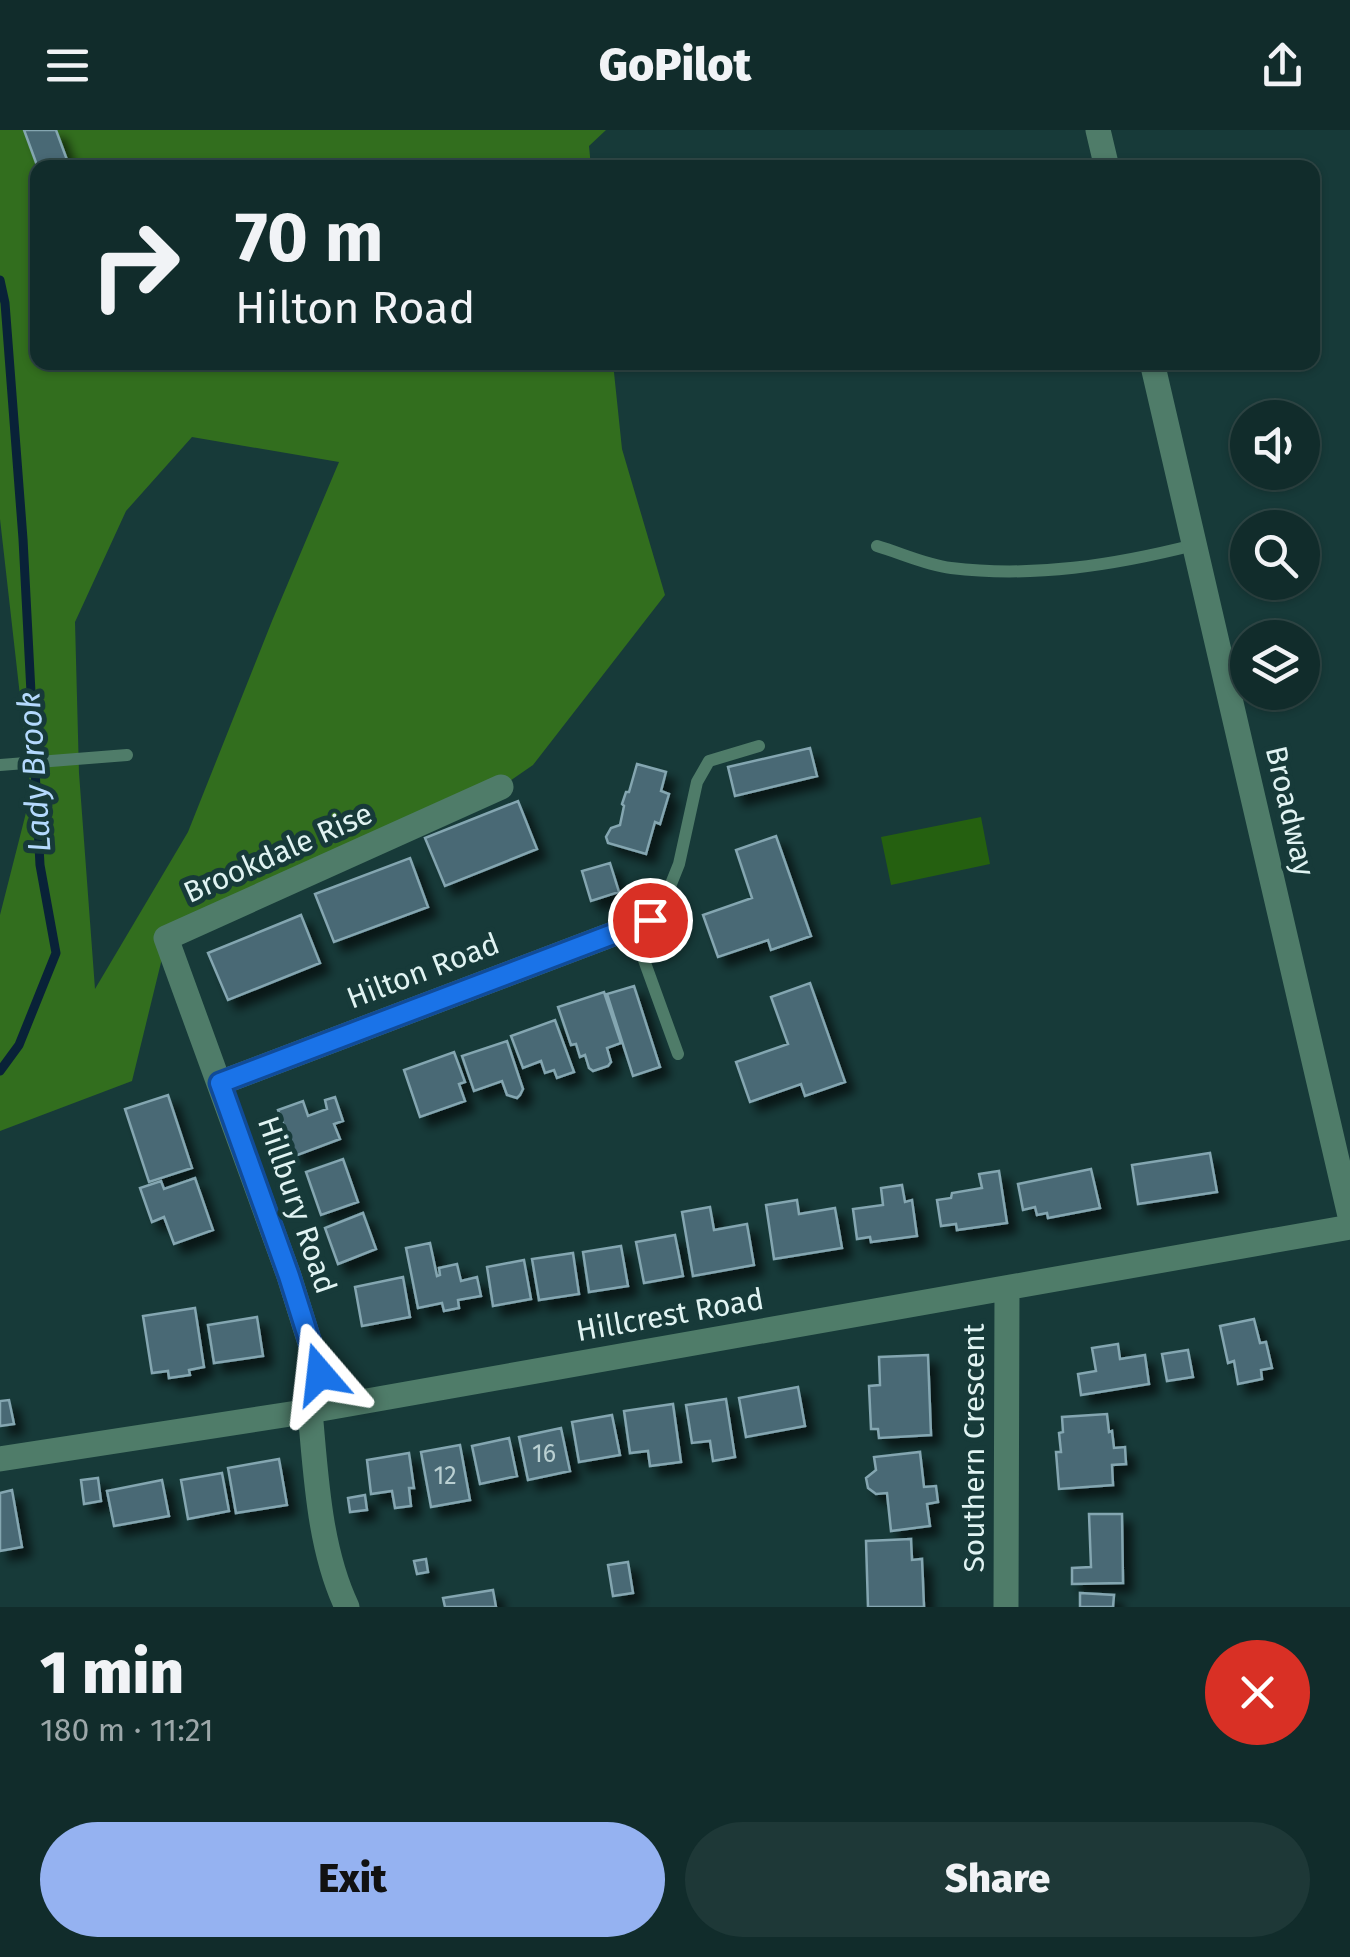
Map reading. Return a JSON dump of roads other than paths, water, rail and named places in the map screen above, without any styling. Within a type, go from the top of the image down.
[{"type":"street","points":[[1098,130],[1105,160]]},
{"type":"street","name":"Broadway","points":[[1154,370],[1350,1216]]},
{"type":"street","name":"Brookdale Rise","points":[[220,1083],[166,938],[501,788]]},
{"type":"street","name":"Hilton Road","points":[[220,1083],[641,923]]},
{"type":"street","name":"Hillbury Road","points":[[220,1083],[289,1276],[320,1409]]},
{"type":"street","name":"Hillcrest Road","points":[[0,1459],[320,1409],[1350,1227]]},
{"type":"street","name":"Southern Crescent","points":[[1006,1290],[1006,1607]]},
{"type":"street","points":[[320,1409],[320,1514],[347,1607]]},
{"type":"lane","points":[[877,546],[948,568],[1013,571],[1060,570],[1194,545]]},
{"type":"lane","points":[[678,1054],[641,923],[665,899],[679,864],[697,782],[709,761],[759,746]]},
{"type":"lane","points":[[0,765],[127,754]]},
{"type":"waterway","name":"Lady Brook","points":[[0,280],[23,539],[40,865],[56,953],[19,1045],[0,1071]]}]
